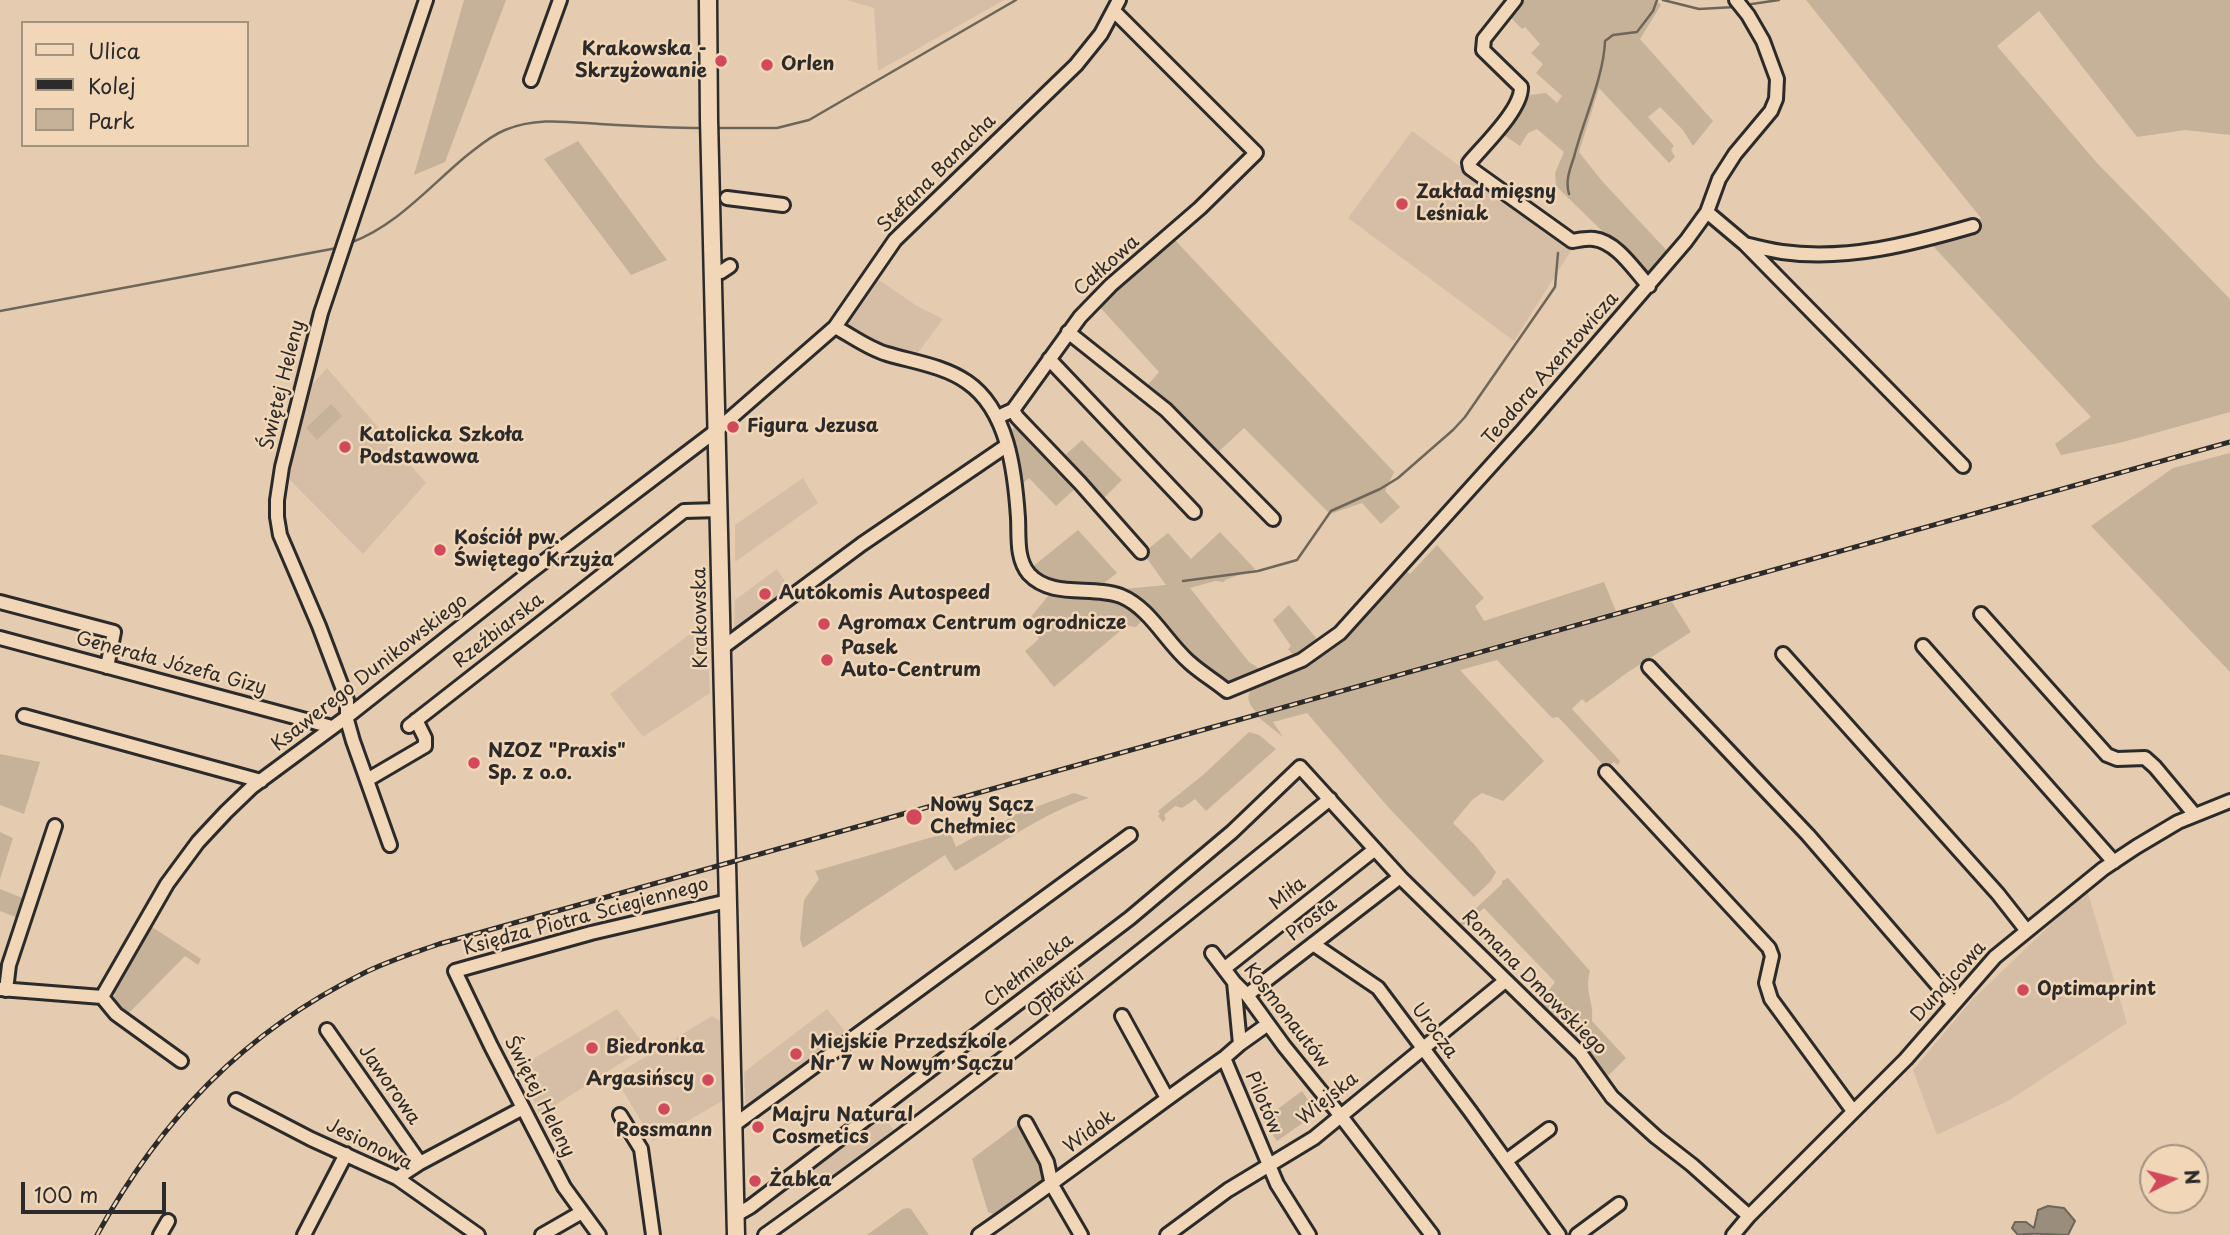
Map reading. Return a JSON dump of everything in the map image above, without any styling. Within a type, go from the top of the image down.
[{"type":"main road","name":"Krakowska","points":[[708,0],[736,1235]]},
{"type":"street","name":"Świętej Heleny","points":[[390,845],[353,741],[347,720],[347,700],[319,626],[287,555],[279,533],[277,517],[282,467],[321,313],[426,0]]},
{"type":"street","points":[[531,80],[560,0]]},
{"type":"street","points":[[1515,0],[1484,39],[1483,50],[1521,88],[1521,97],[1514,110],[1469,163],[1470,168],[1572,241],[1593,239],[1604,242],[1617,251],[1648,286]]},
{"type":"street","name":"Teodora Axentowicza","points":[[1006,446],[1013,479],[1020,556],[1031,576],[1039,582],[1057,588],[1109,593],[1129,601],[1140,609],[1188,662],[1227,691],[1302,660],[1340,633],[1481,478],[1648,286],[1707,212],[1719,179],[1735,154],[1771,111],[1776,99],[1777,79],[1763,41],[1736,1]]},
{"type":"street","name":"Całkowa","points":[[998,417],[1013,410],[1069,332],[1111,285],[1200,208],[1256,153],[1116,5]]},
{"type":"street","name":"Stefana Banacha","points":[[717,430],[835,327],[895,240],[1076,65],[1101,34],[1116,5]]},
{"type":"street","points":[[727,198],[783,205]]},
{"type":"street","points":[[1707,212],[1745,244],[1963,466]]},
{"type":"street","points":[[1745,244],[1782,252],[1825,254],[1871,251],[1973,226]]},
{"type":"street","points":[[722,648],[862,544],[1006,446],[998,417],[968,383],[945,371],[884,353],[835,327]]},
{"type":"street","points":[[1069,332],[1166,410],[1273,519]]},
{"type":"street","points":[[1049,359],[1194,512]]},
{"type":"street","points":[[1013,410],[1141,552]]},
{"type":"street","name":"Ksawerego Dunikowskiego","points":[[102,997],[167,884],[226,812],[261,781],[717,430]]},
{"type":"street","name":"Rzeźbiarska","points":[[367,780],[425,746],[425,738],[412,723],[684,511],[719,510]]},
{"type":"street","points":[[0,602],[114,632],[107,667]]},
{"type":"street","points":[[1981,614],[2107,755],[2117,759],[2145,758],[2195,815]]},
{"type":"street","name":"Generała Józefa Gizy","points":[[0,638],[332,727]]},
{"type":"street","points":[[1923,646],[2114,862]]},
{"type":"street","points":[[1783,654],[1989,884],[2027,931]]},
{"type":"street","points":[[1649,667],[1808,835],[1954,1004]]},
{"type":"street","points":[[24,716],[261,781]]},
{"type":"street","name":"Romana Dmowskiego","points":[[1300,767],[1400,877],[1581,1054],[1612,1097],[1749,1216]]},
{"type":"street","name":"Chełmiecka","points":[[736,1215],[1130,918],[1232,832],[1300,767]]},
{"type":"street","points":[[1606,772],[1769,948],[1772,956],[1766,983],[1771,999],[1853,1111]]},
{"type":"street","name":"Opłotki","points":[[765,1235],[1013,1051],[1330,799]]},
{"type":"street","name":"Dunajcowa","points":[[1733,1235],[1906,1059],[1995,957],[2136,846],[2230,800]]},
{"type":"street","points":[[55,826],[3,990],[102,997],[116,1014],[181,1061]]},
{"type":"street","points":[[734,1125],[1130,835]]},
{"type":"street","name":"Miła","points":[[1225,968],[1374,850]]},
{"type":"street","name":"Prosta","points":[[1247,995],[1400,877]]},
{"type":"street","name":"Księdza Piotra Ściegiennego","points":[[454,971],[590,933],[728,901]]},
{"type":"street","name":"Urocza","points":[[1313,944],[1378,988],[1559,1235]]},
{"type":"street","name":"Kosmonautów","points":[[1212,953],[1432,1235]]},
{"type":"street","name":"Świętej Heleny","points":[[454,971],[564,1187],[599,1235]]},
{"type":"street","name":"Wiejska","points":[[1167,1235],[1228,1189],[1314,1138],[1505,981]]},
{"type":"street","points":[[1234,982],[1240,1044]]},
{"type":"street","points":[[1122,1016],[1167,1098]]},
{"type":"street","points":[[1240,1044],[1268,1024]]},
{"type":"street","name":"Jaworowa","points":[[327,1030],[420,1163]]},
{"type":"street","name":"Pilotów","points":[[1240,1044],[1224,1058],[1277,1184],[1310,1235]]},
{"type":"street","name":"Widok","points":[[979,1235],[1052,1185],[1224,1058]]},
{"type":"street","name":"Jesionowa","points":[[236,1100],[397,1178],[478,1235]]},
{"type":"street","points":[[397,1178],[523,1108]]},
{"type":"street","points":[[620,1115],[641,1149],[653,1235]]},
{"type":"street","points":[[1026,1123],[1047,1162],[1052,1185],[1081,1235]]},
{"type":"street","points":[[1506,1161],[1549,1129]]},
{"type":"street","points":[[304,1235],[346,1154]]},
{"type":"street","points":[[1577,1235],[1619,1204]]},
{"type":"street","points":[[542,1235],[582,1212]]},
{"type":"street","points":[[160,1235],[168,1221]]},
{"type":"shaded area","points":[[847,0],[1004,0],[878,71],[874,8]]},
{"type":"shaded area","points":[[1412,131],[1572,249],[1514,341],[1348,218]]},
{"type":"shaded area","points":[[876,278],[917,306],[943,319],[917,354],[890,349],[859,336],[847,323]]},
{"type":"shaded area","name":"Katolicka Szkoła Podstawowa","points":[[327,368],[426,483],[363,554],[287,477],[311,386]]},
{"type":"shaded area","points":[[803,478],[818,503],[735,562],[735,525]]},
{"type":"shaded area","points":[[777,569],[792,592],[734,635],[735,600]]},
{"type":"shaded area","points":[[706,622],[710,693],[643,737],[610,694]]},
{"type":"shaded area","points":[[2087,890],[2127,1023],[2008,1101],[1937,1135],[1913,1070],[1971,1001]]},
{"type":"shaded area","points":[[617,1009],[646,1047],[540,1115],[518,1068]]},
{"type":"shaded area","name":"Miejskie Przedszkole Nr 7 w Nowym Sączu","points":[[827,1009],[848,1035],[746,1111],[744,1072]]},
{"type":"shaded area","points":[[712,1016],[722,1022],[722,1101],[653,1141],[614,1076]]},
{"type":"shaded area","points":[[881,1113],[898,1136],[816,1194],[802,1174]]},
{"type":"shaded area","points":[[2048,1206],[2064,1208],[2075,1221],[2068,1235],[2018,1235],[2012,1228],[2015,1222],[2026,1222],[2034,1228],[2038,1210]]},
{"type":"green space","points":[[464,0],[506,0],[445,162],[414,175]]},
{"type":"green space","points":[[1519,0],[1655,0],[1661,5],[1640,39],[1713,121],[1693,146],[1683,130],[1660,107],[1648,117],[1674,146],[1671,150],[1675,157],[1669,163],[1599,88],[1579,152],[1602,181],[1669,253],[1653,274],[1646,274],[1556,186],[1555,173],[1564,152],[1537,129],[1528,133],[1520,146],[1498,131],[1530,95],[1546,93],[1557,103],[1562,96],[1536,73],[1543,64],[1531,53],[1540,44],[1525,27],[1522,29],[1508,15]]},
{"type":"green space","points":[[1806,0],[2230,0],[2230,135],[2185,130],[2137,137],[2039,11],[1997,46],[2097,163],[2230,299],[2230,412],[2123,442],[2061,455],[2055,444],[2091,417],[1933,246],[1981,218]]},
{"type":"green space","points":[[578,141],[667,260],[631,275],[544,159]]},
{"type":"green space","points":[[1173,238],[1394,472],[1385,491],[1400,507],[1381,524],[1362,503],[1330,514],[1244,428],[1214,456],[1146,387],[1159,372],[1098,305]]},
{"type":"green space","points":[[331,404],[342,416],[317,440],[306,428]]},
{"type":"green space","points":[[1018,421],[1078,486],[1056,506],[1029,478],[1022,484],[1012,430]]},
{"type":"green space","points":[[1082,440],[1122,480],[1101,501],[1062,458]]},
{"type":"green space","points":[[2230,453],[2230,672],[2091,526],[2173,468]]},
{"type":"green space","points":[[1078,530],[1117,573],[1099,587],[1061,585],[1044,580],[1031,568]]},
{"type":"green space","points":[[1220,532],[1255,569],[1224,582],[1215,581],[1190,588],[1249,662],[1260,669],[1291,658],[1252,677],[1230,682],[1211,673],[1199,663],[1124,589],[1166,585],[1143,553],[1168,533],[1191,559]]},
{"type":"green space","points":[[1437,545],[1484,598],[1475,606],[1484,621],[1604,582],[1616,611],[1256,712],[1249,700],[1254,687],[1388,590],[1406,571],[1410,574]]},
{"type":"green space","points":[[1052,591],[1118,599],[1145,617],[1136,627],[1129,626],[1120,631],[1054,687],[1025,651],[1039,639],[1026,623]]},
{"type":"green space","points":[[1672,602],[1691,632],[1628,672],[1586,703],[1582,699],[1572,709],[1620,761],[1618,765],[1614,762],[1611,764],[1611,773],[1558,717],[1552,718],[1497,660],[1460,670],[1544,761],[1503,801],[1482,793],[1472,800],[1453,823],[1496,872],[1490,882],[1474,897],[1389,808],[1307,713],[1273,722],[1283,737],[1258,717],[1625,613]]},
{"type":"green space","points":[[1289,605],[1320,643],[1296,658],[1288,649],[1291,646],[1273,620]]},
{"type":"green space","points":[[1249,732],[1259,735],[1276,749],[1206,811],[1195,799],[1182,808],[1175,806],[1164,815],[1166,819],[1163,822],[1158,811],[1203,775]]},
{"type":"green space","points":[[0,754],[40,762],[24,814],[0,805]]},
{"type":"green space","points":[[1074,793],[1089,798],[1038,821],[955,871],[945,855],[803,948],[800,939],[804,900],[819,879],[815,871],[950,832],[956,847],[1019,813]]},
{"type":"green space","points":[[0,832],[13,838],[0,879]]},
{"type":"green space","points":[[1508,878],[1590,971],[1588,985],[1592,1021],[1626,1058],[1605,1079],[1583,1048],[1540,1003],[1555,982],[1484,908],[1461,927],[1459,924]]},
{"type":"green space","points":[[0,889],[25,899],[18,918],[0,911]]},
{"type":"green space","points":[[149,925],[201,959],[198,965],[185,956],[126,1016],[114,1005],[117,984]]},
{"type":"green space","points":[[1302,1091],[1317,1113],[1277,1141],[1263,1120]]},
{"type":"green space","points":[[1020,1123],[1048,1176],[1045,1184],[999,1217],[988,1212],[972,1159]]},
{"type":"green space","points":[[908,1208],[929,1235],[867,1235],[903,1209]]},
{"type":"waterway","points":[[716,128],[777,128],[809,120],[1016,0]]},
{"type":"waterway","points":[[1569,194],[1568,175],[1597,84],[1605,41],[1613,35],[1637,32],[1653,11],[1657,0]]},
{"type":"waterway","points":[[1663,0],[1699,9],[1735,7]]},
{"type":"waterway","points":[[1745,5],[1779,0]]},
{"type":"waterway","points":[[350,243],[367,236],[397,216],[484,142],[517,126],[552,121],[702,128]]},
{"type":"waterway","points":[[0,311],[337,248]]},
{"type":"waterway","points":[[1183,581],[1258,571],[1297,560],[1331,511],[1398,478],[1453,430],[1465,417],[1555,287],[1558,253]]},
{"type":"railway","points":[[97,1235],[149,1153],[178,1117],[244,1051],[321,996],[401,957],[439,944],[2230,442]]},
{"type":"place","name":"Krakowska - Skrzyżowanie","points":[[721,61]]},
{"type":"place","name":"Orlen","points":[[767,65]]},
{"type":"place","name":"Zakład mięsny Leśniak","points":[[1402,204]]},
{"type":"place","name":"Figura Jezusa","points":[[733,427]]},
{"type":"place","name":"Katolicka Szkoła Podstawowa","points":[[345,447]]},
{"type":"place","name":"Kościół pw. Świętego Krzyża","points":[[440,550]]},
{"type":"place","name":"Autokomis Autospeed","points":[[765,594]]},
{"type":"place","name":"Agromax Centrum ogrodnicze","points":[[824,624]]},
{"type":"place","name":"Pasek Auto-Centrum","points":[[827,660]]},
{"type":"place","name":"NZOZ \"Praxis\" Sp. z o.o.","points":[[474,763]]},
{"type":"place","name":"Nowy Sącz Chełmiec","points":[[914,817]]},
{"type":"place","name":"Optimaprint","points":[[2023,990]]},
{"type":"place","name":"Biedronka","points":[[592,1048]]},
{"type":"place","name":"Miejskie Przedszkole Nr 7 w Nowym Sączu","points":[[796,1054]]},
{"type":"place","name":"Argasińscy","points":[[708,1080]]},
{"type":"place","name":"Rossmann","points":[[664,1109]]},
{"type":"place","name":"Majru Natural Cosmetics","points":[[758,1127]]},
{"type":"place","name":"Żabka","points":[[755,1181]]}]
